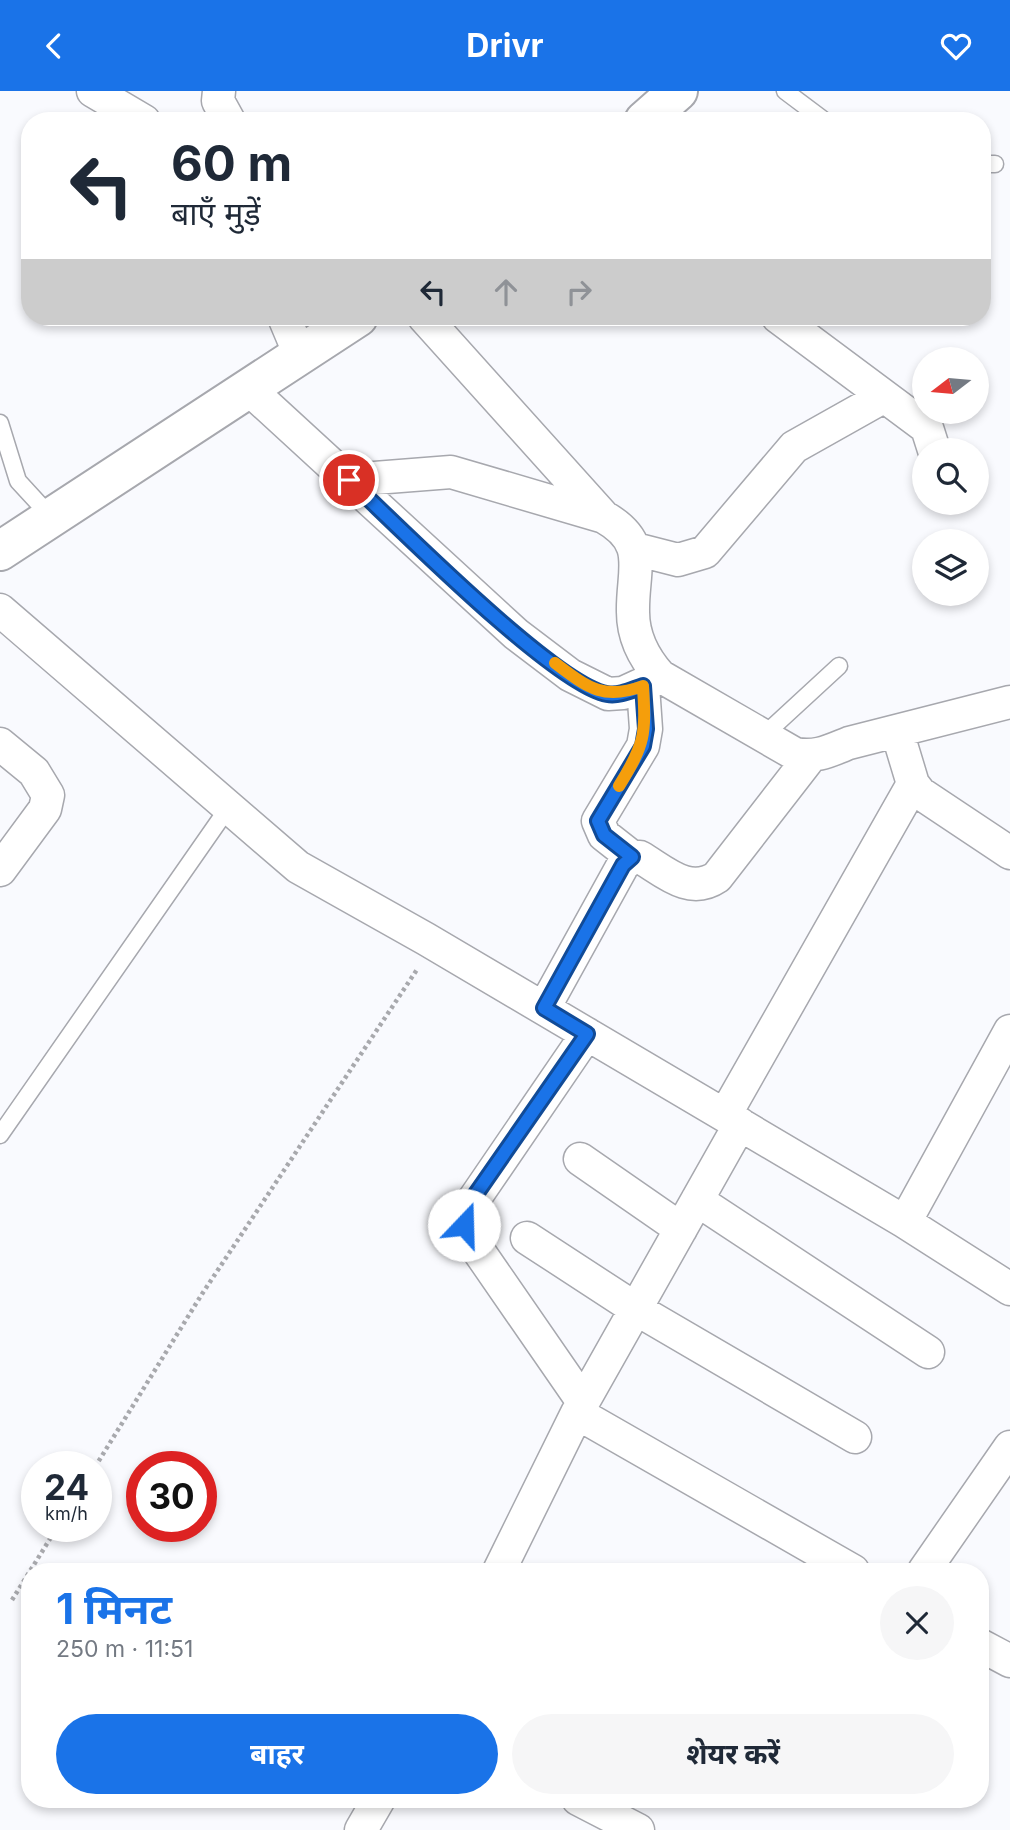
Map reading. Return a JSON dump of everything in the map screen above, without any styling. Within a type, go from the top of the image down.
[{"type":"street","points":[[93,91],[129,112]]},
{"type":"street","points":[[219,91],[218,101],[224,112]]},
{"type":"street","points":[[654,112],[678,91]]},
{"type":"street","points":[[288,326],[300,355]]},
{"type":"street","points":[[0,551],[344,326]]},
{"type":"street","points":[[432,326],[604,517]]},
{"type":"street","points":[[790,326],[927,428],[930,438]]},
{"type":"street","points":[[249,389],[516,634],[570,675],[608,694],[623,693],[651,681],[795,754],[810,757],[1010,702]]},
{"type":"street","points":[[635,549],[678,560],[705,552],[794,447],[883,397]]},
{"type":"street","points":[[349,480],[451,472],[604,517],[619,526],[635,549],[635,633],[651,681],[643,746],[598,821],[604,835],[632,857],[640,857],[683,883],[708,884],[717,877],[810,757]]},
{"type":"street","points":[[0,610],[298,867],[434,943],[733,1120],[905,1222],[1010,1289]]},
{"type":"street","points":[[897,731],[913,784],[932,804],[1010,853]]},
{"type":"street","points":[[0,744],[34,772],[48,796],[44,809],[0,870]]},
{"type":"street","points":[[503,1563],[580,1408],[697,1201],[733,1120],[913,784]]},
{"type":"street","points":[[544,1008],[623,865],[632,857]]},
{"type":"street","points":[[905,1222],[1002,1066],[1010,1031]]},
{"type":"street","points":[[587,1034],[464,1214],[469,1237],[580,1408],[840,1563]]},
{"type":"street","points":[[579,1159],[681,1229]]},
{"type":"street","points":[[697,1201],[928,1352]]},
{"type":"street","points":[[527,1238],[636,1309],[855,1437]]},
{"type":"street","points":[[930,1563],[1010,1447]]},
{"type":"street","points":[[989,1649],[1010,1661]]},
{"type":"street","points":[[361,1830],[374,1808]]},
{"type":"street","points":[[596,1808],[638,1830]]},
{"type":"lane","points":[[785,91],[813,112]]},
{"type":"lane","points":[[0,423],[18,481],[52,517]]},
{"type":"lane","points":[[763,736],[839,666]]},
{"type":"lane","points":[[0,1135],[228,808]]},
{"type":"path","points":[[105,1451],[202,1294],[434,943]]},
{"type":"path","points":[[35,1563],[48,1542]]},
{"type":"path","points":[[12,1600],[21,1586]]},
{"type":"slow traffic","points":[[555,663],[595,690],[608,694],[623,693],[643,686],[646,729],[643,746],[619,786]]},
{"type":"route","points":[[349,480],[516,634],[570,675],[595,690],[608,694],[623,693],[643,686],[646,729],[643,746],[598,821],[598,827],[604,835],[632,857],[623,865],[544,1008],[587,1034],[469,1204],[464,1214],[464,1225]]}]
